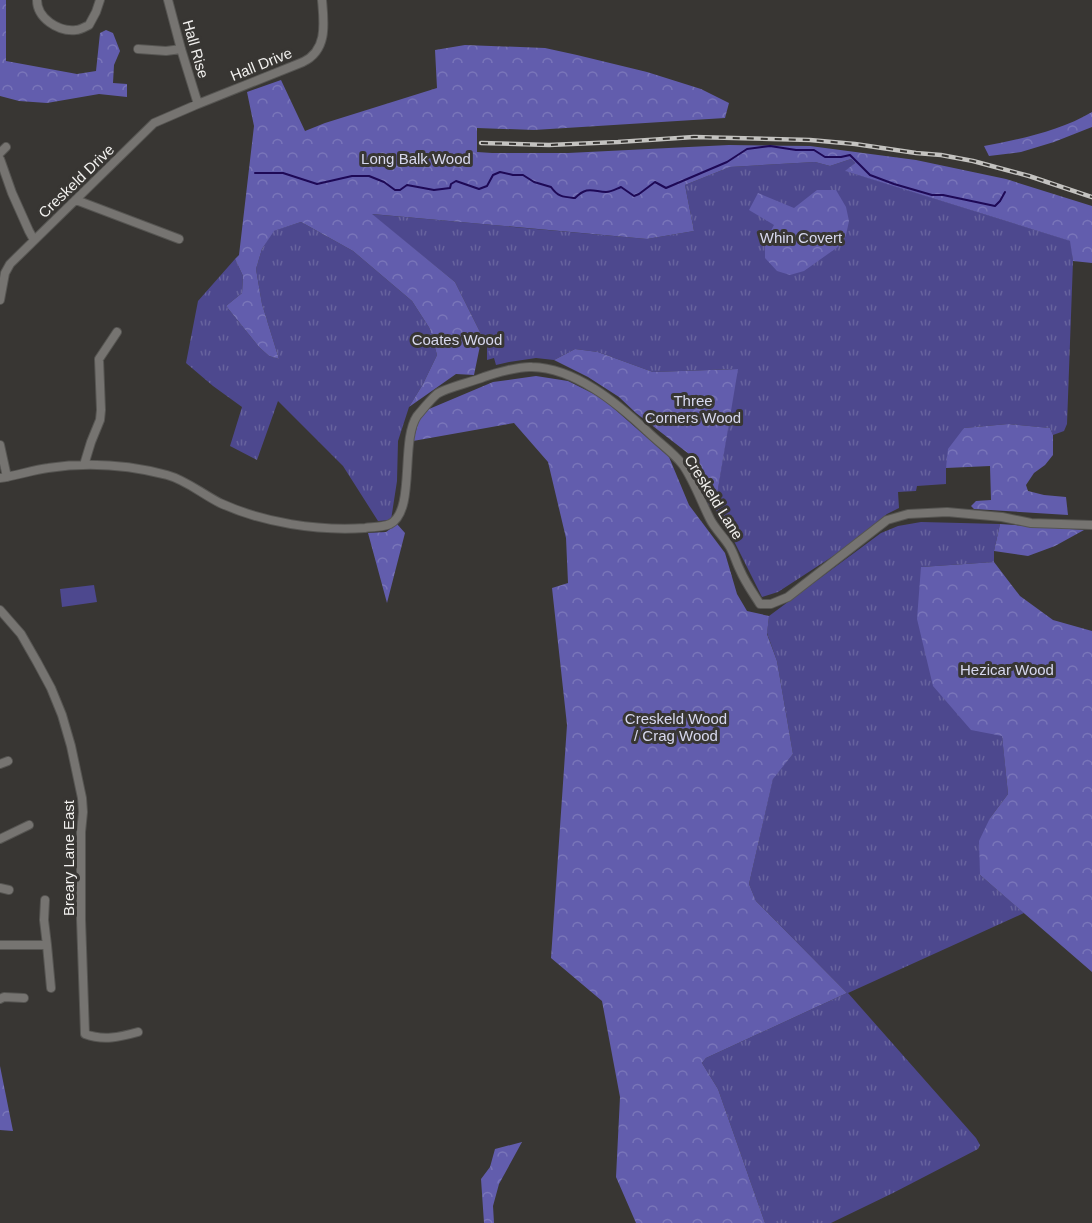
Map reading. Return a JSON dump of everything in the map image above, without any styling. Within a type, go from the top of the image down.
[{"type":"street","points":[[37,0],[37,5],[46,19],[67,30],[76,30],[89,25],[100,0]]},
{"type":"street","name":"Hall Rise","points":[[168,0],[198,104]]},
{"type":"street","name":"Hall Drive","points":[[198,104],[309,59],[320,47],[323,38],[322,0]]},
{"type":"street","points":[[138,49],[166,51],[181,49]]},
{"type":"street","name":"Creskeld Drive","points":[[0,300],[5,273],[10,264],[34,240],[154,123],[198,104]]},
{"type":"street","points":[[0,159],[12,193],[34,240]]},
{"type":"street","points":[[76,200],[179,239]]},
{"type":"street","points":[[84,465],[100,420],[99,359],[117,333]]},
{"type":"street","name":"Creskeld Lane","points":[[3,478],[46,468],[84,465],[128,468],[171,476],[218,502],[271,519],[303,526],[363,528],[389,525],[395,520],[404,503],[407,489],[408,444],[415,419],[427,405],[439,393],[492,374],[531,366],[558,372],[598,390],[682,465],[712,522],[732,549],[740,571],[760,604],[771,604],[788,597],[887,520],[908,514],[947,512],[1031,523],[1092,525]]},
{"type":"street","points":[[0,445],[3,478]]},
{"type":"street","name":"Breary Lane East","points":[[0,610],[21,634],[51,688],[71,746],[82,798],[81,919],[85,1034],[109,1038],[138,1032]]},
{"type":"street","points":[[0,839],[29,825]]},
{"type":"street","points":[[0,888],[9,890]]},
{"type":"street","points":[[45,900],[44,920],[51,988]]},
{"type":"street","points":[[0,945],[47,945]]},
{"type":"street","points":[[0,999],[4,997],[24,998]]},
{"type":"green space","points":[[0,0],[6,0],[6,61],[77,74],[96,71],[100,33],[106,30],[113,33],[120,51],[114,65],[113,83],[127,84],[127,97],[99,94],[47,103],[19,101],[0,96]]},
{"type":"green space","name":"Long Balk Wood","points":[[465,45],[545,48],[577,55],[647,72],[701,89],[729,103],[725,118],[534,130],[477,128],[477,152],[568,153],[729,145],[810,146],[916,160],[1006,179],[1092,206],[1092,263],[1073,261],[1070,241],[845,171],[855,163],[851,159],[830,166],[815,162],[730,167],[685,185],[694,231],[647,239],[372,214],[455,282],[482,336],[474,375],[456,374],[409,407],[437,355],[430,329],[412,301],[353,251],[301,222],[274,231],[262,249],[256,269],[262,304],[279,359],[269,356],[226,306],[242,293],[243,276],[235,259],[239,255],[254,126],[247,92],[281,80],[305,131],[437,88],[435,50]]},
{"type":"green space","points":[[1092,112],[1092,127],[1054,142],[1021,152],[989,156],[984,146],[1054,129]]},
{"type":"green space","points":[[851,159],[855,163],[846,171],[1071,241],[1073,261],[1067,424],[1064,431],[1053,435],[1050,428],[1008,424],[964,428],[946,468],[946,484],[917,486],[916,491],[898,492],[899,508],[887,514],[844,549],[778,592],[762,597],[716,501],[737,369],[653,372],[598,352],[575,349],[554,360],[536,358],[496,365],[494,358],[487,360],[487,346],[455,282],[371,214],[647,239],[694,231],[685,185],[730,167],[815,162],[830,166]]},
{"type":"green space","name":"Whin Covert","points":[[817,190],[836,190],[846,207],[849,221],[842,244],[804,271],[790,275],[777,271],[765,258],[765,242],[774,225],[749,210],[758,193],[794,208]]},
{"type":"green space","points":[[301,222],[353,251],[412,301],[430,329],[437,355],[409,407],[398,441],[397,481],[391,520],[378,521],[343,466],[278,401],[257,460],[230,446],[242,407],[186,363],[198,301],[235,259],[243,276],[242,293],[226,306],[259,347],[269,356],[279,359],[262,304],[256,269],[262,249],[273,231]]},
{"type":"green space","name":"Three Corners Wood","points":[[575,349],[598,352],[653,372],[738,369],[716,501],[722,517],[707,503],[697,465],[689,454],[619,397],[588,377],[554,360]]},
{"type":"green space","name":"Creskeld Wood / Crag Wood","points":[[536,376],[568,381],[602,398],[669,457],[689,505],[725,553],[737,594],[747,611],[769,616],[767,634],[777,661],[793,754],[773,779],[749,884],[756,901],[847,993],[706,1058],[702,1063],[718,1089],[765,1223],[636,1223],[616,1177],[620,1097],[602,1001],[551,958],[567,725],[552,588],[568,583],[566,538],[548,462],[514,423],[413,441],[419,420],[429,409],[493,382]]},
{"type":"green space","points":[[1008,424],[1050,428],[1053,435],[1053,455],[1034,473],[1026,485],[1028,491],[1066,497],[1068,515],[974,509],[971,506],[976,501],[991,500],[990,466],[946,468],[948,449],[964,428]]},
{"type":"green space","points":[[921,522],[1000,524],[994,562],[921,567],[1002,735],[1008,794],[990,818],[980,875],[1024,913],[848,993],[980,1145],[978,1149],[831,1223],[765,1223],[718,1089],[702,1063],[706,1058],[847,993],[756,901],[749,884],[773,778],[793,754],[777,661],[767,633],[769,616],[881,533],[898,526]]},
{"type":"green space","points":[[397,524],[405,533],[387,603],[368,533],[386,532]]},
{"type":"green space","points":[[1000,524],[1084,530],[1055,546],[1028,556],[994,551]]},
{"type":"green space","name":"Hezicar Wood","points":[[994,562],[1020,596],[1053,620],[1092,631],[1092,972],[980,875],[979,841],[990,818],[1008,794],[1002,736],[971,730],[933,686],[917,619],[921,567]]},
{"type":"green space","points":[[94,585],[97,602],[62,607],[60,589]]},
{"type":"green space","points":[[0,1066],[13,1131],[0,1130]]},
{"type":"green space","points":[[522,1142],[499,1184],[493,1206],[494,1223],[484,1223],[481,1179],[490,1167],[495,1149]]},
{"type":"waterway","points":[[255,173],[283,173],[317,184],[352,176],[369,176],[384,182],[395,190],[400,190],[407,185],[434,190],[450,188],[451,184],[456,181],[479,189],[487,186],[493,175],[500,172],[523,175],[534,182],[551,187],[564,197],[575,198],[586,191],[608,192],[621,187],[634,196],[655,182],[666,188],[727,162],[747,149],[770,146],[814,150],[825,157],[850,155],[870,175],[932,195],[943,195],[995,206],[1005,192]]},
{"type":"railway","points":[[481,143],[549,145],[694,137],[810,140],[941,155],[973,161],[1029,176],[1092,197]]},
{"type":"park label","name":"Coates Wood","points":[[457,339]]}]
